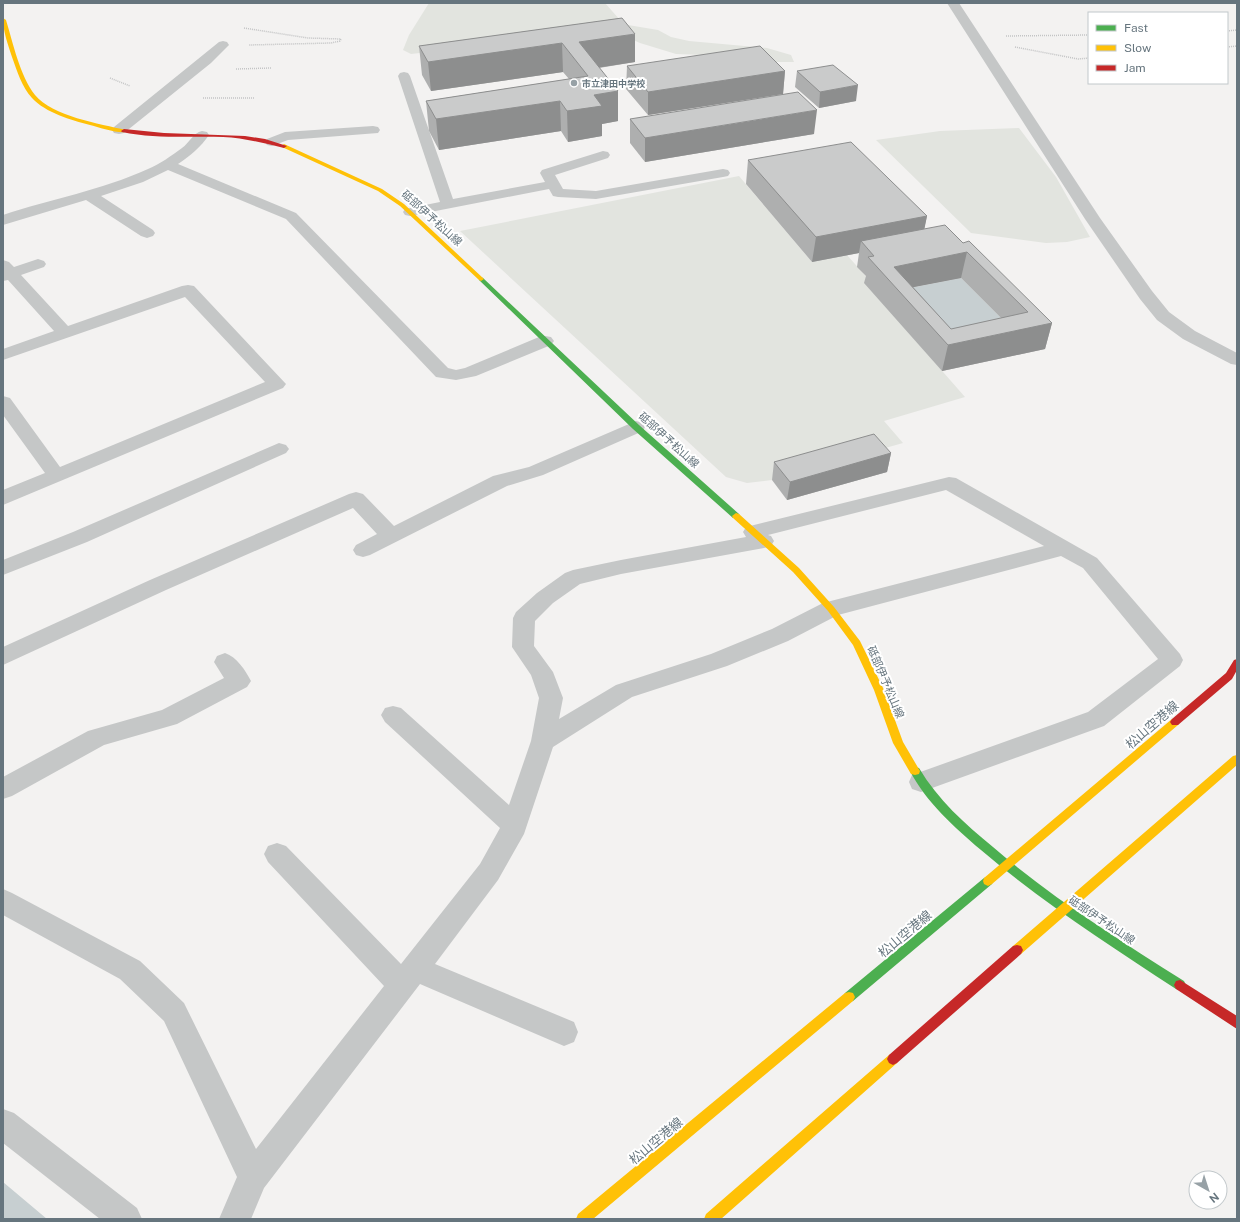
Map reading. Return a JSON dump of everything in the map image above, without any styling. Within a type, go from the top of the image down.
[{"type":"main road","name":"砥部伊予松山線","points":[[3,20],[27,87],[34,97],[45,106],[65,115],[119,130],[143,134],[245,137],[272,142],[289,148],[380,190],[410,212],[636,427],[796,570],[831,609],[857,642],[880,690],[898,744],[921,782],[948,813],[1006,866],[1063,909],[1237,1023]]},
{"type":"main road","name":"松山空港線","points":[[583,1219],[1006,866],[1229,676],[1237,662]]},
{"type":"main road","points":[[711,1219],[1063,909],[1237,759]]},
{"type":"street","points":[[953,3],[1093,219],[1146,295],[1163,316],[1189,335],[1237,360]]},
{"type":"street","points":[[119,130],[223,45]]},
{"type":"street","points":[[272,142],[285,136],[373,130]]},
{"type":"street","points":[[3,220],[43,207],[90,196],[133,180],[167,165],[187,151],[202,135]]},
{"type":"street","points":[[167,165],[291,216],[442,373],[456,375],[470,372],[545,341]]},
{"type":"street","points":[[90,196],[147,233]]},
{"type":"street","points":[[6,272],[38,264]]},
{"type":"street","points":[[6,272],[65,333]]},
{"type":"street","points":[[3,355],[188,290],[277,384],[3,498]]},
{"type":"street","points":[[3,402],[57,476]]},
{"type":"street","points":[[363,550],[500,481],[536,471],[636,427]]},
{"type":"street","points":[[3,568],[80,537],[279,449]]},
{"type":"street","points":[[235,1219],[253,1178],[489,872],[515,826],[543,742],[551,698],[541,672],[522,647],[524,618],[545,598],[573,578],[759,536],[949,483],[1090,563],[1172,660],[1096,719],[921,782]]},
{"type":"street","points":[[3,657],[158,585],[356,499],[391,536]]},
{"type":"street","points":[[543,742],[624,691],[719,660],[780,634],[831,609],[1063,548]]},
{"type":"street","points":[[3,789],[97,738],[169,717],[238,681],[225,662]]},
{"type":"street","points":[[393,715],[515,826]]},
{"type":"street","points":[[277,854],[408,976],[564,1032]]},
{"type":"street","points":[[3,901],[130,970],[174,1012],[253,1178]]},
{"type":"street","points":[[3,1124],[126,1219]]},
{"type":"lane","points":[[404,76],[448,205]]},
{"type":"lane","points":[[603,155],[547,173],[558,193],[596,195],[723,173]]},
{"type":"lane","points":[[410,212],[554,184]]},
{"type":"path","points":[[223,45],[331,43],[340,41],[341,39],[308,38],[240,27]]},
{"type":"path","points":[[975,38],[1088,35]]},
{"type":"path","points":[[975,38],[1078,59],[1088,58]]},
{"type":"shaded area","points":[[429,3],[605,3],[620,20],[628,25],[658,30],[671,37],[689,41],[767,48],[791,55],[794,62],[775,62],[704,55],[676,54],[640,43],[613,31],[411,54],[403,50],[409,35]]},
{"type":"shaded area","points":[[1019,128],[1056,177],[1090,237],[1067,242],[1046,243],[971,233],[876,140],[940,131]]},
{"type":"shaded area","points":[[739,176],[812,262],[847,255],[870,281],[865,283],[965,397],[884,421],[903,443],[772,480],[747,483],[726,477],[460,231]]},
{"type":"shaded area","points":[[961,278],[1021,338],[946,355],[889,292]]},
{"type":"shaded area","points":[[3,1182],[47,1219],[3,1219]]},
{"type":"building","points":[[622,18],[635,34],[579,42],[618,91],[594,95],[602,106],[567,111],[560,101],[436,119],[426,101],[588,76],[562,43],[428,62],[419,46]]},
{"type":"building","points":[[760,46],[785,71],[648,92],[627,66]]},
{"type":"building","points":[[833,65],[858,85],[820,92],[797,71]]},
{"type":"building","points":[[798,92],[817,110],[645,138],[630,119]]},
{"type":"building","points":[[851,142],[927,216],[816,237],[748,160]]},
{"type":"building","points":[[945,225],[963,243],[969,241],[1052,323],[948,345],[868,257],[874,256],[861,241]],"holes":[[[967,252],[1028,312],[951,329],[894,267]]]},
{"type":"building","points":[[874,434],[891,453],[790,482],[774,462]]},
{"type":"traffic: fast","points":[[481,279],[636,427],[736,516]]},
{"type":"traffic: fast","points":[[915,771],[928,791],[944,809],[1002,861],[1076,917],[1180,985]]},
{"type":"traffic: fast","points":[[849,997],[988,881]]},
{"type":"traffic: slow","points":[[3,20],[20,71],[34,97],[51,109],[76,119],[124,131]]},
{"type":"traffic: slow","points":[[284,146],[380,190],[402,205],[481,279]]},
{"type":"traffic: slow","points":[[736,516],[796,570],[831,609],[857,643],[879,690],[898,743],[915,771]]},
{"type":"traffic: slow","points":[[988,881],[1175,722]]},
{"type":"traffic: slow","points":[[1017,950],[1237,759]]},
{"type":"traffic: slow","points":[[583,1219],[849,997]]},
{"type":"traffic: slow","points":[[711,1219],[893,1059]]},
{"type":"traffic: jam","points":[[124,131],[164,135],[245,137],[284,146]]},
{"type":"traffic: jam","points":[[1175,722],[1229,676],[1237,662]]},
{"type":"traffic: jam","points":[[893,1059],[1017,950]]},
{"type":"traffic: jam","points":[[1180,985],[1237,1023]]},
{"type":"place","name":"市立津田中学校","points":[[574,83]]}]
